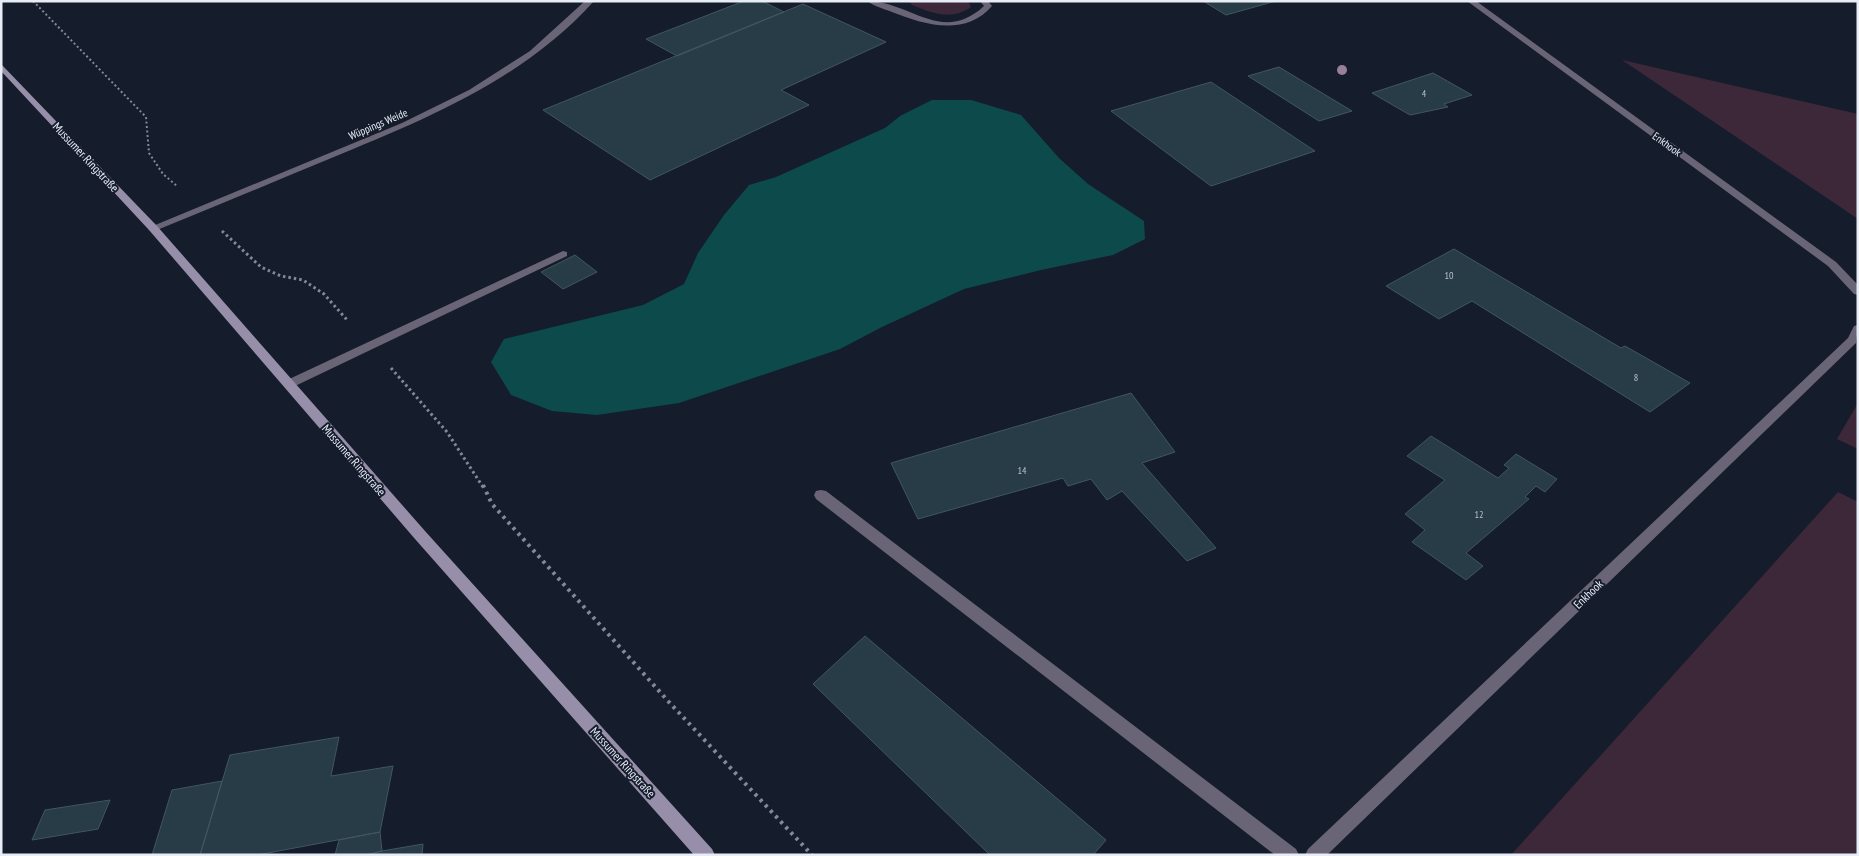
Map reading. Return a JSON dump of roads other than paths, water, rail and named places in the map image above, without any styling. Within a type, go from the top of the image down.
[{"type":"street","name":"Wüppings Weide","points":[[152,228],[203,209],[406,125],[472,92],[533,53],[590,1]]},
{"type":"street","points":[[871,1],[923,22],[947,24],[968,21],[981,15],[988,6],[984,1]]},
{"type":"street","name":"Enkhook","points":[[1470,1],[1832,264],[1858,292]]},
{"type":"street","name":"Mussumer Ringstraße","points":[[1,66],[152,228],[420,535],[706,855]]},
{"type":"street","points":[[289,384],[563,254]]},
{"type":"street","name":"Enkhook","points":[[1314,855],[1768,422],[1852,340],[1858,329]]},
{"type":"street","points":[[821,495],[1290,855]]}]
